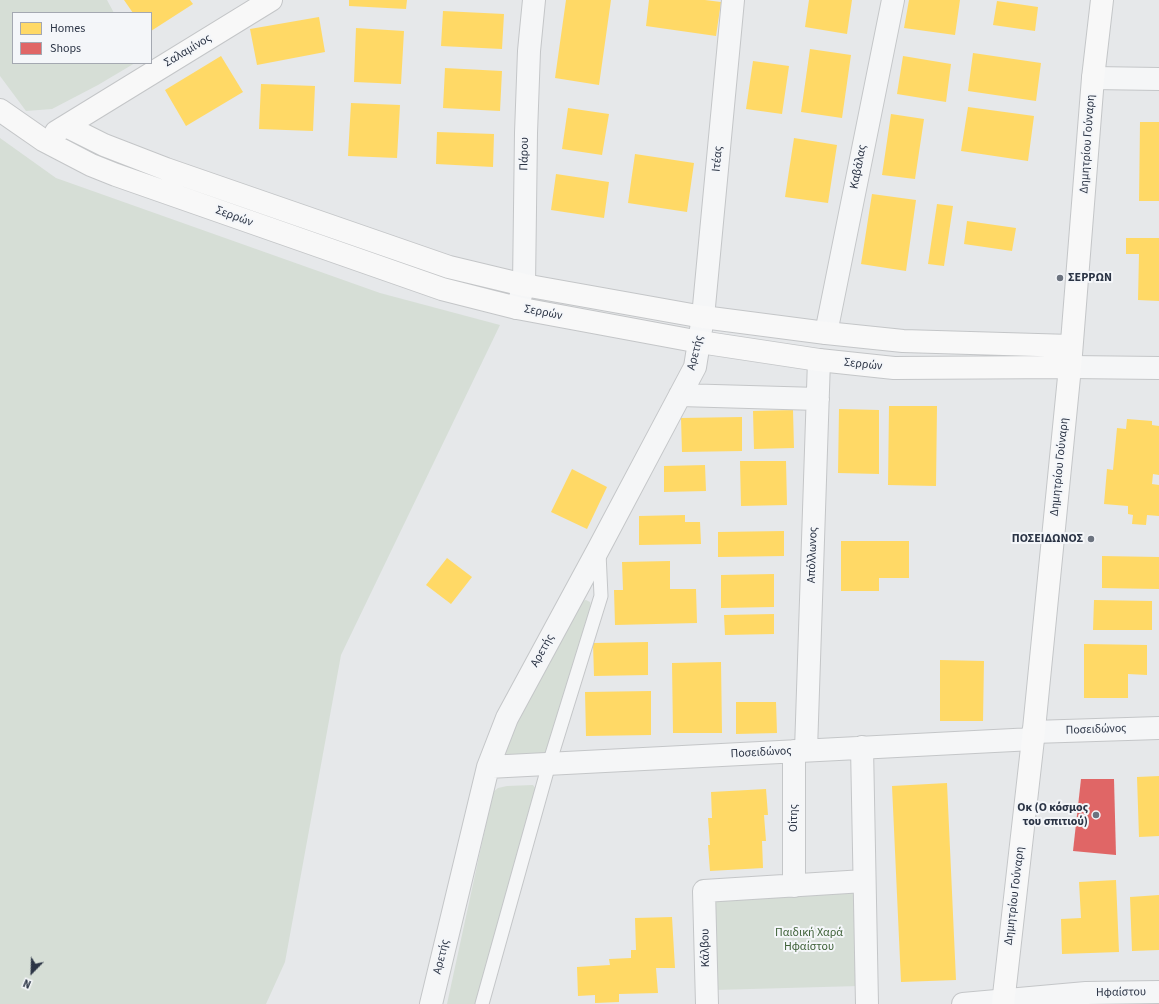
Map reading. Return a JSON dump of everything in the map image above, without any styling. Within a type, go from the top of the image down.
[{"type":"street","name":"Σαλαμίνος","points":[[43,140],[271,0]]},
{"type":"street","name":"Πάρου","points":[[517,308],[524,285],[526,126],[529,51],[534,0]]},
{"type":"street","name":"Ιτέας","points":[[703,317],[734,0]]},
{"type":"street","name":"Καβάλας","points":[[826,333],[893,0]]},
{"type":"street","name":"Δημητρίου Γούναρη","points":[[1003,1002],[1033,736],[1070,357],[1093,78],[1102,0]]},
{"type":"street","points":[[1093,78],[1159,79]]},
{"type":"street","name":"Σερρών","points":[[0,110],[43,140],[91,165],[116,175],[442,289],[517,308],[700,342],[819,360],[894,368],[1070,357]]},
{"type":"street","name":"Σερρών","points":[[66,126],[104,145],[174,172],[449,267],[524,285],[703,317],[903,342],[1070,357]]},
{"type":"street","name":"Αρετής","points":[[431,1004],[488,767],[507,718],[695,367],[703,317]]},
{"type":"street","points":[[1070,357],[1159,368]]},
{"type":"street","name":"Απόλλωνος","points":[[800,751],[819,360]]},
{"type":"street","points":[[680,395],[818,399]]},
{"type":"street","name":"Ποσειδώνος","points":[[488,767],[800,751],[1159,728]]},
{"type":"street","points":[[862,747],[867,1004]]},
{"type":"street","name":"Οίτης","points":[[794,886],[800,751]]},
{"type":"street","points":[[794,886],[864,881]]},
{"type":"street","name":"Κάλβου","points":[[707,1004],[704,891],[794,886]]},
{"type":"street","name":"Ηφαίστου","points":[[963,1004],[1003,1002],[1086,994],[1159,992]]},
{"type":"lane","points":[[482,1004],[549,764],[601,596],[599,548]]},
{"type":"green space","points":[[0,0],[107,0],[113,12],[12,12],[12,64],[133,64],[98,85],[52,109],[26,111],[0,76]]},
{"type":"green space","points":[[0,138],[56,178],[380,293],[500,325],[341,655],[285,962],[266,1004],[0,1004]]},
{"type":"green space","points":[[586,600],[590,602],[591,609],[543,766],[505,762],[506,745],[576,608],[581,601]]},
{"type":"green space","points":[[533,785],[536,789],[477,1004],[447,1004],[493,792],[498,788],[507,786]]},
{"type":"green space","name":"Παιδική Χαρά Ηφαίστου","points":[[856,888],[859,986],[714,990],[711,900]]},
{"type":"building: Homes","points":[[124,0],[190,0],[193,4],[152,30],[152,12],[132,12]]},
{"type":"building: Homes","points":[[349,0],[407,0],[406,9],[349,6]]},
{"type":"building: Homes","points":[[566,0],[611,0],[599,85],[555,78]]},
{"type":"building: Homes","points":[[649,0],[705,0],[721,2],[716,36],[646,26]]},
{"type":"building: Homes","points":[[809,0],[852,0],[847,34],[805,27]]},
{"type":"building: Homes","points":[[909,0],[960,0],[955,35],[904,28]]},
{"type":"building: Homes","points":[[997,1],[1038,7],[1035,31],[993,25]]},
{"type":"building: Homes","points":[[443,11],[504,14],[502,49],[441,46]]},
{"type":"building: Homes","points":[[319,17],[325,52],[257,65],[250,29]]},
{"type":"building: Homes","points":[[356,28],[404,31],[401,84],[354,82]]},
{"type":"building: Homes","points":[[810,49],[851,55],[842,118],[801,112]]},
{"type":"building: Homes","points":[[973,53],[1041,63],[1036,101],[968,91]]},
{"type":"building: Homes","points":[[221,56],[243,92],[186,126],[165,90]]},
{"type":"building: Homes","points":[[903,56],[951,64],[946,102],[897,94]]},
{"type":"building: Homes","points":[[753,61],[789,66],[782,114],[746,109]]},
{"type":"building: Homes","points":[[445,68],[502,71],[500,111],[443,108]]},
{"type":"building: Homes","points":[[261,84],[315,86],[313,131],[259,129]]},
{"type":"building: Homes","points":[[351,103],[400,105],[397,158],[348,156]]},
{"type":"building: Homes","points":[[968,107],[1034,116],[1028,161],[961,151]]},
{"type":"building: Homes","points":[[568,108],[609,114],[602,155],[562,149]]},
{"type":"building: Homes","points":[[891,114],[924,119],[915,179],[882,175]]},
{"type":"building: Homes","points":[[1140,122],[1159,122],[1159,201],[1139,201]]},
{"type":"building: Homes","points":[[437,132],[494,134],[493,167],[436,164]]},
{"type":"building: Homes","points":[[794,138],[837,145],[828,203],[785,197]]},
{"type":"building: Homes","points":[[635,154],[694,163],[687,212],[628,203]]},
{"type":"building: Homes","points":[[556,174],[609,182],[604,218],[551,210]]},
{"type":"building: Homes","points":[[872,194],[916,200],[906,271],[861,264]]},
{"type":"building: Homes","points":[[937,204],[953,206],[944,266],[928,264]]},
{"type":"building: Homes","points":[[967,221],[1016,228],[1012,251],[964,244]]},
{"type":"building: Homes","points":[[1126,238],[1159,238],[1159,301],[1138,300],[1139,254],[1126,254]]},
{"type":"building: Homes","points":[[889,406],[937,406],[936,486],[888,485]]},
{"type":"building: Homes","points":[[839,409],[879,410],[879,474],[838,473]]},
{"type":"building: Homes","points":[[793,410],[794,448],[754,449],[753,411]]},
{"type":"building: Homes","points":[[742,417],[742,451],[682,452],[681,418]]},
{"type":"building: Homes","points":[[1127,419],[1152,421],[1152,425],[1159,426],[1159,475],[1153,474],[1152,484],[1159,485],[1159,516],[1147,515],[1146,525],[1132,524],[1133,515],[1128,514],[1128,506],[1104,504],[1107,469],[1113,470],[1117,428],[1126,429]]},
{"type":"building: Homes","points":[[740,461],[786,461],[787,505],[741,506]]},
{"type":"building: Homes","points":[[705,465],[706,491],[664,492],[664,466]]},
{"type":"building: Homes","points":[[572,469],[607,487],[587,529],[551,512]]},
{"type":"building: Homes","points":[[685,515],[685,522],[700,522],[701,544],[639,545],[639,516]]},
{"type":"building: Homes","points":[[784,531],[784,556],[718,557],[718,532]]},
{"type":"building: Homes","points":[[841,541],[909,541],[909,578],[879,578],[879,591],[841,591]]},
{"type":"building: Homes","points":[[1102,556],[1159,557],[1159,589],[1102,588]]},
{"type":"building: Homes","points":[[447,558],[472,577],[451,604],[426,585]]},
{"type":"building: Homes","points":[[670,561],[670,589],[696,589],[697,623],[615,625],[614,590],[623,590],[622,562]]},
{"type":"building: Homes","points":[[774,574],[774,607],[721,608],[721,575]]},
{"type":"building: Homes","points":[[1094,600],[1152,601],[1152,630],[1093,630]]},
{"type":"building: Homes","points":[[774,614],[774,634],[725,635],[724,615]]},
{"type":"building: Homes","points":[[648,642],[648,675],[594,676],[593,643]]},
{"type":"building: Homes","points":[[1084,644],[1147,645],[1147,675],[1128,674],[1128,698],[1084,698]]},
{"type":"building: Homes","points":[[940,660],[984,661],[983,721],[940,721]]},
{"type":"building: Homes","points":[[721,662],[722,733],[673,733],[672,663]]},
{"type":"building: Homes","points":[[651,691],[651,735],[586,736],[585,692]]},
{"type":"building: Homes","points":[[736,702],[776,702],[777,733],[736,734]]},
{"type":"building: Homes","points":[[1159,776],[1159,836],[1139,837],[1137,777]]},
{"type":"building: Homes","points":[[947,783],[956,980],[901,982],[892,786]]},
{"type":"building: Homes","points":[[766,789],[768,815],[764,815],[766,841],[762,841],[763,868],[710,871],[708,818],[712,818],[711,792]]},
{"type":"building: Homes","points":[[1116,880],[1119,952],[1062,954],[1061,919],[1081,918],[1079,882]]},
{"type":"building: Homes","points":[[1159,895],[1159,950],[1132,951],[1130,897]]},
{"type":"building: Homes","points":[[672,917],[675,968],[656,968],[658,993],[619,994],[619,1002],[595,1003],[595,995],[578,996],[577,967],[610,965],[609,959],[631,958],[631,950],[636,950],[635,918]]},
{"type":"building: Shops","name":"Οκ (Ο κόσμος του σπιτιού)","points":[[1081,779],[1114,779],[1116,855],[1073,851]]},
{"type":"place","name":"ΣΕΡΡΩΝ","points":[[1060,278]]},
{"type":"place","name":"ΠΟΣΕΙΔΩΝΟΣ","points":[[1091,539]]},
{"type":"place","name":"Οκ (Ο κόσμος του σπιτιού)","points":[[1096,815]]}]
